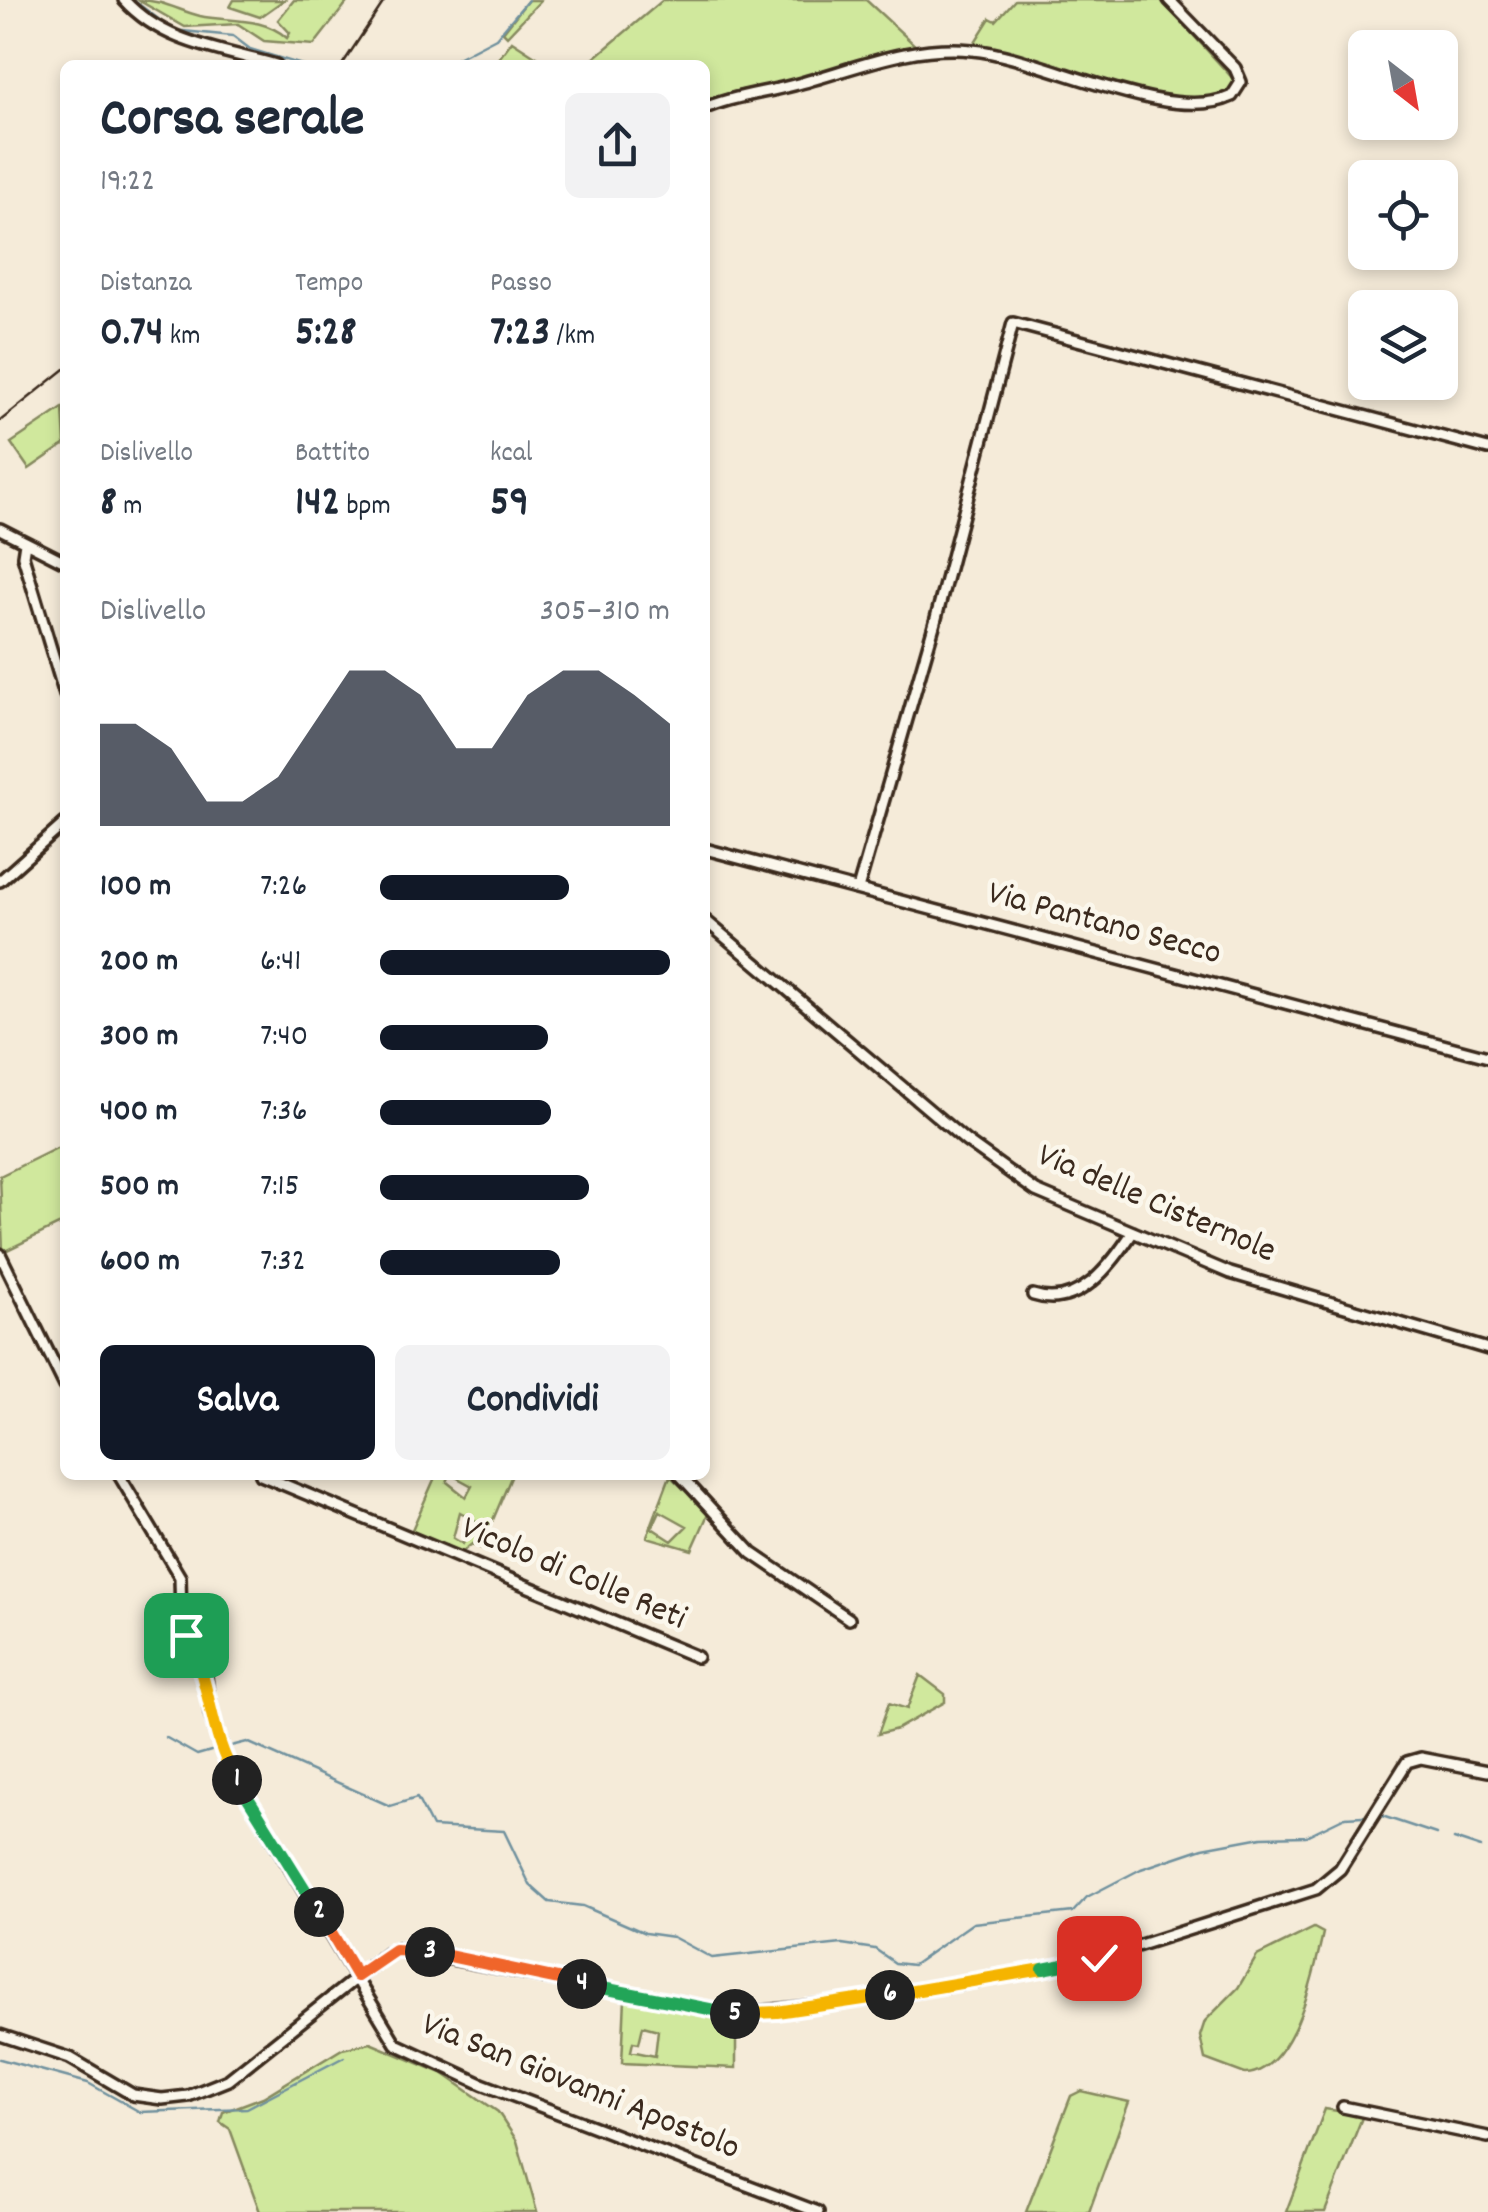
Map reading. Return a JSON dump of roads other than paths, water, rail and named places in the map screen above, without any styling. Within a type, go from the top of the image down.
[{"type":"street","points":[[124,0],[141,19],[178,41],[256,60]]},
{"type":"street","points":[[710,107],[885,56],[944,49],[1005,56],[1151,98],[1221,100],[1232,96],[1240,85],[1239,74],[1169,0]]},
{"type":"street","points":[[858,889],[935,622],[1013,323],[1488,448]]},
{"type":"street","points":[[0,529],[60,560]]},
{"type":"street","points":[[25,543],[23,556],[60,679]]},
{"type":"street","points":[[0,881],[60,827]]},
{"type":"street","name":"Via Pantano Secco","points":[[710,849],[1488,1057]]},
{"type":"street","name":"Via delle Cisternole","points":[[710,924],[1000,1166],[1036,1190],[1230,1273],[1488,1349]]},
{"type":"street","points":[[1033,1295],[1058,1301],[1069,1297],[1099,1275],[1133,1232]]},
{"type":"street","points":[[0,1254],[60,1376]]},
{"type":"street","name":"Via San Giovanni Apostolo","points":[[122,1480],[180,1578],[181,1618],[206,1677],[210,1713],[229,1767],[390,2037],[410,2054],[818,2212]]},
{"type":"street","name":"Vicolo di Colle Reti","points":[[273,1480],[697,1657]]},
{"type":"street","points":[[685,1480],[752,1553],[848,1619]]},
{"type":"street","points":[[0,2035],[70,2058],[133,2095],[178,2098],[225,2082],[389,1952],[411,1948],[681,2006],[750,2014],[1002,1977],[1114,1955],[1316,1889],[1340,1869],[1407,1762],[1421,1758],[1488,1771]]},
{"type":"street","points":[[1343,2107],[1488,2136]]},
{"type":"waterway","points":[[133,0],[173,30],[233,36],[250,49],[286,60]]},
{"type":"waterway","points":[[454,60],[496,38],[528,0]]},
{"type":"waterway","points":[[165,1737],[197,1755],[211,1751]]},
{"type":"waterway","points":[[227,1747],[247,1742],[390,1806],[417,1798],[432,1827],[504,1831],[530,1885],[549,1902],[583,1906],[645,1933],[673,1937],[712,1958],[842,1944],[875,1949],[895,1963],[913,1965],[973,1923],[1073,1912],[1087,1897],[1141,1869],[1203,1848],[1262,1837],[1306,1836],[1345,1817],[1363,1816]]},
{"type":"waterway","points":[[1382,1816],[1436,1834]]},
{"type":"waterway","points":[[1454,1839],[1481,1848]]},
{"type":"waterway","points":[[0,2059],[88,2083],[140,2112],[247,2108],[344,2057]]},
{"type":"railway","points":[[345,60],[385,0]]},
{"type":"railway","points":[[0,421],[60,373]]}]
